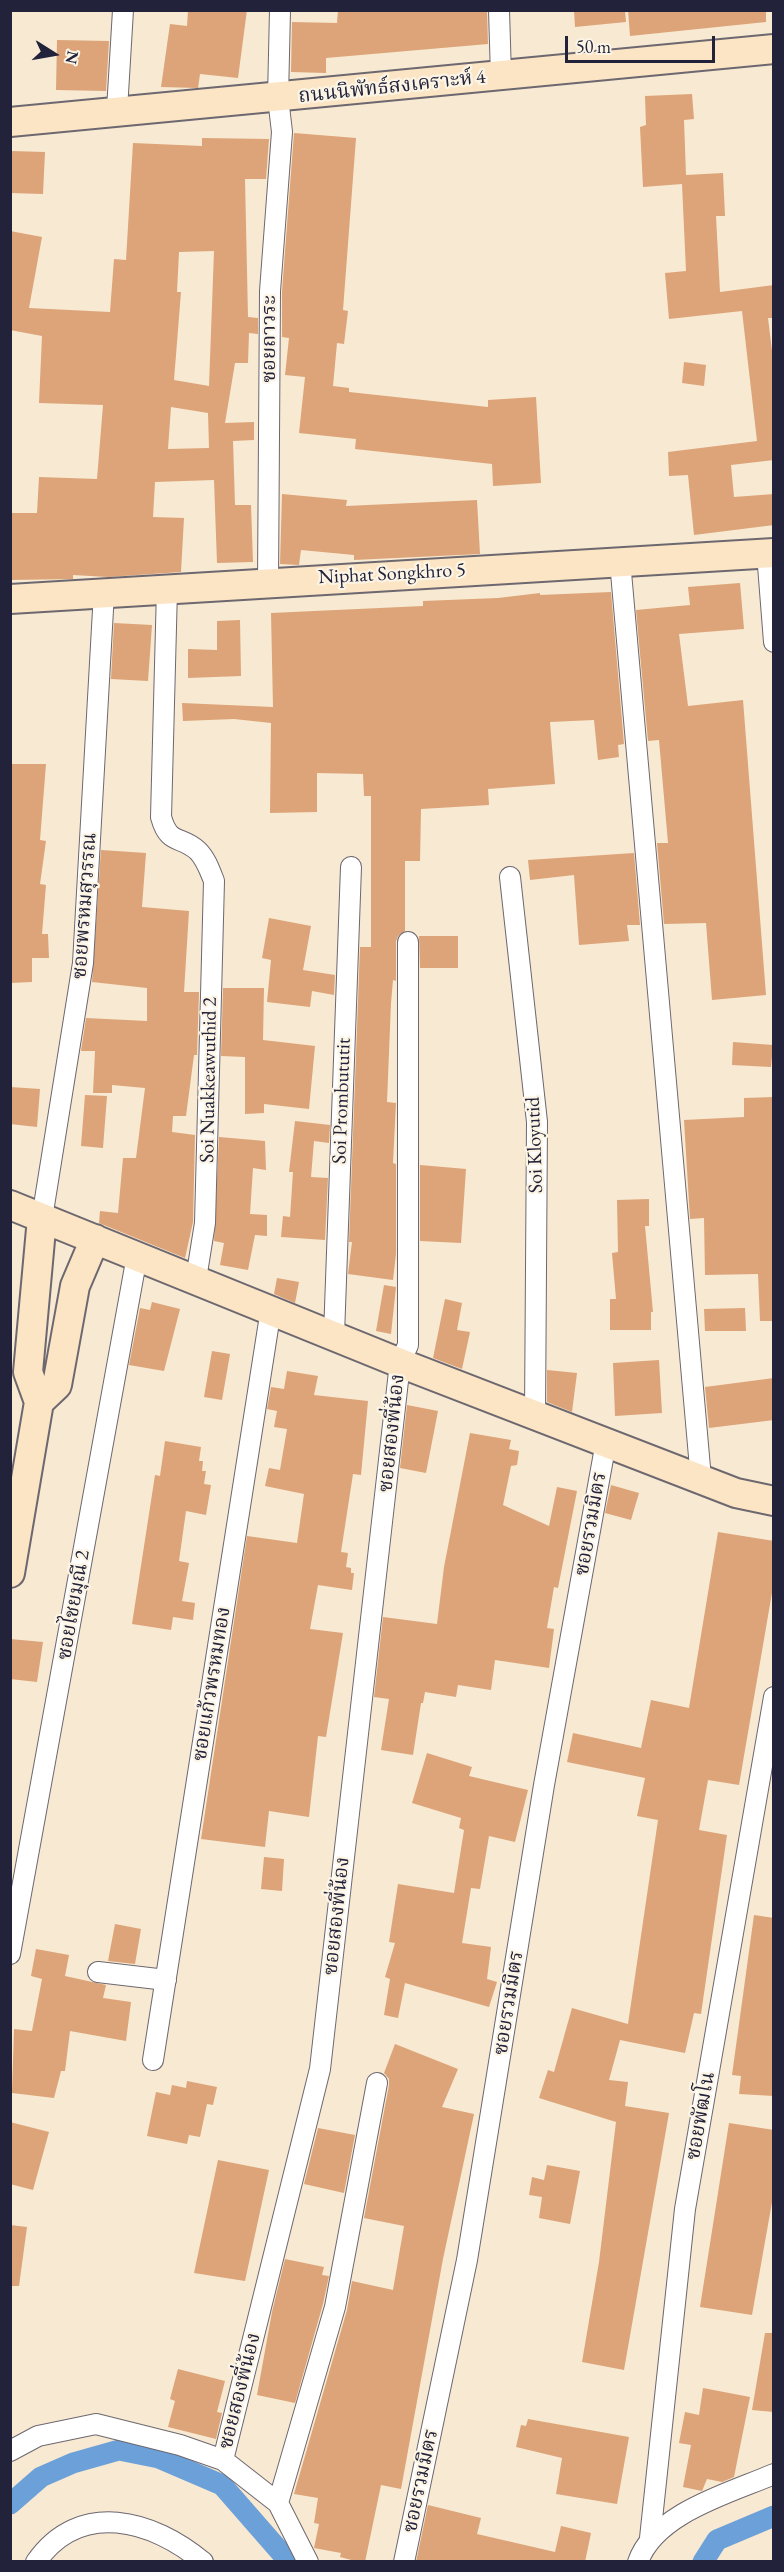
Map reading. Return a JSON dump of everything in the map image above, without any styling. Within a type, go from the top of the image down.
[{"type":"street","points":[[117,110],[123,10]]},
{"type":"street","name":"ซอยถาวระ","points":[[268,581],[270,291],[282,132],[278,98],[280,10]]},
{"type":"street","points":[[499,10],[501,76]]},
{"type":"street","name":"ถนนนิพัทธ์สงเคราะห์ 4","points":[[10,122],[774,49]]},
{"type":"street","points":[[770,553],[774,642]]},
{"type":"street","name":"Niphat Songkhro 5","points":[[10,599],[268,581],[770,553]]},
{"type":"street","points":[[620,561],[701,1479]]},
{"type":"street","name":"Soi Nuakkeawuthid 2","points":[[167,589],[161,817],[169,836],[197,850],[208,865],[214,881],[205,1223],[196,1279]]},
{"type":"street","name":"ซอยพรหมสุวรรณ","points":[[42,1218],[84,963],[104,592]]},
{"type":"street","name":"Soi Prombututit","points":[[334,1335],[351,867]]},
{"type":"street","name":"Soi Kloyutid","points":[[510,877],[537,1122],[535,1414]]},
{"type":"street","name":"ซอยสองพี่น้อง","points":[[223,2460],[320,2069],[400,1363],[408,1346],[410,1101],[408,942]]},
{"type":"street","points":[[10,1205],[400,1363],[736,1493],[774,1500]]},
{"type":"street","points":[[10,1573],[39,1402],[28,1372],[42,1218]]},
{"type":"street","points":[[39,1402],[57,1385],[75,1286],[95,1239]]},
{"type":"street","name":"ซอยไชยมุณี 2","points":[[10,1953],[137,1256]]},
{"type":"street","name":"ซอยแก้วพรหมทอง","points":[[153,2060],[271,1309]]},
{"type":"street","name":"ซอยรวมมิตร","points":[[404,2562],[467,2260],[546,1773],[606,1442]]},
{"type":"street","name":"ซอยพัฒโน","points":[[650,2538],[685,2209],[774,1697]]},
{"type":"street","points":[[98,1972],[166,1980]]},
{"type":"street","points":[[278,2503],[335,2307],[377,2083]]},
{"type":"street","points":[[10,2451],[38,2436],[96,2424],[180,2445],[223,2460],[278,2503],[308,2562]]},
{"type":"street","points":[[638,2562],[650,2538],[681,2514],[774,2474]]},
{"type":"street","points":[[36,2562],[58,2537],[76,2529],[110,2522],[133,2524],[160,2533],[185,2547],[203,2562]]},
{"type":"building","points":[[188,10],[247,10],[238,78],[200,74],[198,88],[161,87],[170,24],[187,26]]},
{"type":"building","points":[[338,10],[487,10],[488,44],[326,58],[326,73],[291,72],[292,22],[337,23]]},
{"type":"building","points":[[574,10],[625,10],[626,22],[575,27]]},
{"type":"building","points":[[628,10],[766,10],[766,22],[630,36]]},
{"type":"building","points":[[57,40],[109,41],[106,91],[56,90]]},
{"type":"building","points":[[692,94],[694,119],[684,120],[686,175],[723,173],[725,216],[716,216],[720,292],[774,285],[774,318],[768,318],[774,367],[774,460],[731,465],[734,497],[774,494],[774,525],[694,535],[688,475],[669,476],[668,452],[757,441],[742,311],[669,319],[665,273],[686,271],[682,184],[643,187],[640,127],[646,125],[645,96]]},
{"type":"building","points":[[294,133],[356,138],[343,310],[348,311],[344,344],[337,343],[333,386],[349,388],[349,392],[488,407],[488,400],[536,397],[541,483],[493,486],[492,464],[355,449],[356,439],[299,433],[305,377],[285,375],[289,338],[282,337],[282,291]]},
{"type":"building","points":[[202,138],[269,139],[266,179],[245,179],[248,317],[258,318],[258,334],[249,333],[248,363],[235,363],[225,423],[254,422],[254,440],[233,441],[235,505],[251,505],[253,562],[217,563],[214,480],[155,482],[153,517],[184,518],[181,572],[108,577],[73,575],[73,579],[10,580],[10,513],[37,513],[39,477],[97,479],[103,405],[39,403],[42,336],[10,330],[10,231],[42,237],[29,308],[110,312],[114,259],[126,260],[133,143],[202,146]],"holes":[[[214,251],[209,386],[174,380],[181,292],[177,292],[179,252]],[[171,407],[208,413],[209,448],[168,449]]]},
{"type":"building","points":[[10,151],[45,152],[43,194],[10,193]]},
{"type":"building","points":[[684,362],[706,365],[704,386],[682,383]]},
{"type":"building","points":[[282,494],[347,500],[346,506],[477,500],[480,554],[354,560],[354,555],[301,550],[299,565],[280,564]]},
{"type":"building","points":[[740,583],[744,629],[679,634],[688,706],[743,700],[766,995],[712,1000],[706,923],[664,924],[657,843],[668,843],[659,740],[648,741],[636,610],[690,605],[688,587]]},
{"type":"building","points":[[611,592],[624,744],[618,745],[619,757],[598,760],[594,720],[550,722],[555,784],[488,789],[489,805],[421,809],[420,861],[405,861],[405,931],[398,936],[396,941],[396,981],[393,980],[391,1003],[387,1102],[396,1103],[393,1163],[396,1164],[396,1254],[393,1280],[348,1274],[352,1242],[349,1242],[360,947],[371,947],[371,796],[364,796],[363,774],[317,773],[317,812],[270,813],[271,723],[234,719],[183,721],[182,703],[273,707],[271,613],[423,606],[423,601],[498,598],[540,593],[540,595]]},
{"type":"building","points":[[240,620],[241,676],[188,678],[188,649],[217,650],[217,621]]},
{"type":"building","points":[[114,623],[152,625],[148,681],[111,679]]},
{"type":"building","points":[[10,764],[46,764],[40,840],[46,841],[40,884],[46,885],[42,934],[48,934],[49,958],[32,958],[32,982],[10,983]]},
{"type":"building","points":[[101,850],[146,853],[142,907],[189,911],[184,992],[199,992],[197,1055],[194,1055],[186,1116],[173,1116],[172,1132],[195,1135],[193,1222],[185,1258],[99,1223],[100,1211],[118,1213],[123,1158],[136,1158],[145,1088],[112,1085],[112,1093],[93,1093],[95,1051],[81,1051],[86,1018],[147,1021],[147,988],[92,982]]},
{"type":"building","points":[[634,853],[640,925],[627,925],[629,941],[579,945],[574,875],[530,880],[528,860]]},
{"type":"building","points":[[269,918],[311,926],[303,970],[335,975],[334,995],[312,991],[310,1007],[267,1002],[271,960],[262,958]]},
{"type":"building","points":[[419,936],[458,936],[458,968],[420,968]]},
{"type":"building","points":[[223,988],[264,988],[263,1040],[315,1046],[309,1109],[264,1104],[264,1113],[245,1114],[245,1057],[221,1056]]},
{"type":"building","points":[[733,1042],[773,1045],[771,1067],[732,1065]]},
{"type":"building","points":[[10,1087],[40,1089],[37,1127],[10,1124]]},
{"type":"building","points":[[85,1095],[107,1096],[103,1148],[81,1146]]},
{"type":"building","points":[[774,1097],[774,1321],[760,1321],[758,1274],[705,1275],[704,1218],[690,1219],[684,1120],[744,1117],[744,1098]]},
{"type":"building","points":[[295,1121],[330,1125],[329,1143],[314,1141],[311,1177],[328,1178],[325,1240],[281,1237],[283,1216],[290,1217],[293,1172],[289,1172]]},
{"type":"building","points":[[219,1137],[265,1141],[266,1170],[253,1168],[250,1214],[267,1215],[267,1236],[255,1235],[248,1270],[220,1265],[224,1243],[214,1241]]},
{"type":"building","points":[[420,1165],[466,1169],[461,1243],[420,1241]]},
{"type":"building","points":[[649,1199],[649,1226],[645,1226],[653,1312],[651,1312],[651,1330],[610,1330],[610,1299],[616,1299],[612,1253],[618,1252],[617,1200]]},
{"type":"building","points":[[277,1278],[299,1282],[295,1303],[274,1294]]},
{"type":"building","points":[[384,1285],[396,1287],[391,1334],[376,1331]]},
{"type":"building","points":[[445,1299],[462,1303],[457,1330],[470,1332],[462,1369],[433,1358]]},
{"type":"building","points":[[152,1302],[180,1309],[164,1371],[129,1365],[140,1308],[150,1310]]},
{"type":"building","points":[[745,1308],[746,1331],[705,1331],[704,1309]]},
{"type":"building","points":[[212,1351],[230,1354],[222,1400],[204,1397]]},
{"type":"building","points":[[659,1360],[662,1413],[615,1416],[613,1363]]},
{"type":"building","points":[[547,1370],[577,1373],[572,1412],[547,1402]]},
{"type":"building","points":[[287,1371],[318,1376],[314,1395],[368,1401],[361,1475],[353,1474],[341,1552],[348,1553],[346,1567],[351,1568],[351,1573],[354,1573],[352,1590],[318,1585],[310,1629],[343,1633],[326,1737],[318,1736],[309,1817],[269,1811],[265,1847],[201,1839],[247,1536],[297,1543],[304,1494],[265,1486],[269,1468],[280,1470],[287,1429],[274,1427],[277,1411],[267,1409],[271,1387],[284,1389]]},
{"type":"building","points":[[774,1378],[774,1420],[709,1428],[705,1387]]},
{"type":"building","points":[[407,1405],[438,1411],[426,1473],[400,1468]]},
{"type":"building","points":[[470,1433],[511,1440],[509,1449],[519,1451],[517,1465],[511,1466],[503,1505],[549,1526],[557,1487],[577,1491],[558,1588],[554,1587],[547,1628],[554,1629],[549,1668],[495,1660],[491,1690],[458,1685],[456,1697],[425,1692],[423,1703],[421,1703],[413,1755],[381,1750],[389,1699],[374,1697],[383,1617],[437,1624],[444,1567]]},
{"type":"building","points":[[165,1441],[201,1447],[199,1461],[203,1461],[202,1471],[206,1471],[204,1484],[211,1485],[206,1515],[186,1511],[179,1561],[189,1563],[182,1601],[195,1603],[193,1620],[173,1617],[171,1630],[132,1624],[155,1475],[160,1476]]},
{"type":"building","points":[[611,1485],[639,1493],[631,1520],[605,1513]]},
{"type":"building","points":[[718,1532],[774,1541],[774,1581],[739,1785],[708,1780],[699,1830],[727,1835],[701,2014],[694,2013],[685,2053],[620,2040],[609,2080],[628,2082],[625,2106],[669,2113],[624,2370],[582,2362],[599,2262],[616,2122],[539,2098],[548,2070],[554,2072],[572,2008],[628,2024],[658,1820],[637,1816],[645,1778],[567,1762],[573,1733],[641,1748],[651,1700],[689,1708]]},
{"type":"building","points":[[10,1639],[43,1642],[37,1682],[10,1679]]},
{"type":"building","points":[[427,1753],[472,1767],[469,1776],[528,1790],[515,1842],[489,1836],[480,1889],[471,1888],[462,1943],[491,1947],[487,1979],[497,1982],[489,2007],[405,1983],[398,2018],[384,2015],[390,1979],[385,1977],[395,1943],[389,1942],[398,1884],[454,1893],[464,1830],[459,1828],[461,1818],[412,1803]]},
{"type":"building","points":[[264,1857],[284,1859],[282,1891],[261,1889]]},
{"type":"building","points":[[754,1915],[774,1918],[774,2096],[739,2094],[741,2076],[732,2075]]},
{"type":"building","points":[[115,1924],[141,1929],[135,1964],[108,1961]]},
{"type":"building","points":[[36,1949],[69,1955],[65,1976],[106,1985],[103,1998],[131,2002],[126,2041],[70,2031],[65,2071],[61,2071],[54,2098],[12,2093],[14,2029],[32,2031],[42,1979],[31,1976]]},
{"type":"building","points":[[395,2044],[458,2069],[442,2107],[474,2114],[443,2259],[401,2489],[381,2485],[365,2562],[359,2562],[340,2557],[341,2553],[314,2548],[319,2524],[314,2523],[318,2498],[294,2494],[347,2310],[352,2281],[393,2290],[404,2226],[364,2218],[389,2085],[389,2079],[384,2073]]},
{"type":"building","points":[[187,2081],[217,2087],[213,2105],[207,2104],[200,2137],[189,2135],[187,2144],[147,2136],[156,2092],[170,2095],[172,2085],[186,2088]]},
{"type":"building","points":[[10,2122],[49,2132],[33,2190],[10,2184]]},
{"type":"building","points":[[729,2123],[774,2130],[774,2191],[752,2315],[700,2307]]},
{"type":"building","points":[[318,2128],[355,2135],[344,2193],[304,2184]]},
{"type":"building","points":[[218,2160],[269,2170],[245,2281],[194,2273]]},
{"type":"building","points":[[547,2165],[580,2171],[570,2224],[539,2218],[542,2197],[529,2195],[532,2177],[544,2180]]},
{"type":"building","points":[[10,2225],[27,2227],[19,2286],[10,2286]]},
{"type":"building","points":[[285,2259],[324,2267],[322,2275],[329,2276],[295,2403],[257,2395],[272,2312]]},
{"type":"building","points":[[765,2333],[774,2333],[774,2412],[752,2410]]},
{"type":"building","points":[[178,2369],[225,2381],[217,2412],[222,2413],[216,2439],[168,2427],[175,2401],[170,2399]]},
{"type":"building","points":[[703,2388],[750,2397],[734,2477],[722,2482],[707,2479],[702,2491],[683,2487],[691,2445],[679,2443],[685,2412],[699,2415]]},
{"type":"building","points":[[528,2419],[629,2437],[617,2504],[556,2494],[562,2458],[516,2447],[521,2425],[526,2426]]},
{"type":"building","points":[[428,2505],[481,2518],[477,2534],[555,2552],[561,2526],[591,2533],[585,2562],[416,2562]]},
{"type":"waterway","points":[[10,2504],[41,2477],[73,2463],[119,2450],[159,2458],[222,2485],[284,2556],[285,2562]]},
{"type":"waterway","points":[[703,2562],[717,2540],[774,2516]]}]
